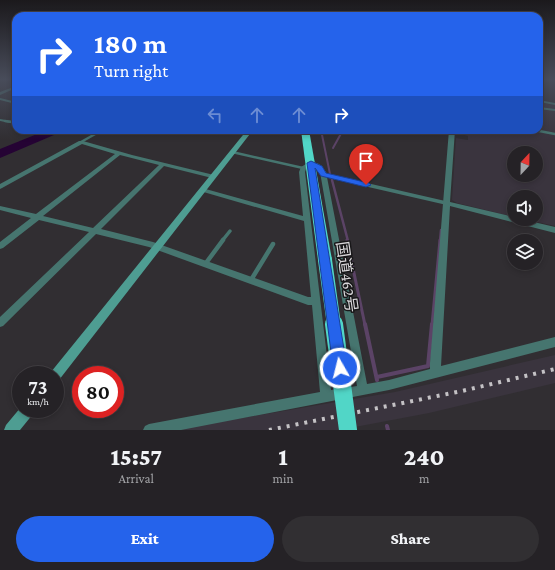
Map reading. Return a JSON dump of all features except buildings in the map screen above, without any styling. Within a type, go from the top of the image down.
[{"type":"highway","name":"国道462号","points":[[305,134],[307,166],[325,260],[348,430]]},
{"type":"street","points":[[543,102],[555,104]]},
{"type":"street","points":[[63,366],[247,134]]},
{"type":"street","points":[[436,372],[435,363],[452,134]]},
{"type":"street","points":[[0,187],[81,142],[118,154],[135,156],[212,176]]},
{"type":"street","points":[[0,246],[118,154]]},
{"type":"street","points":[[0,322],[163,164]]},
{"type":"street","points":[[326,396],[307,219],[307,166],[320,168],[323,175],[363,390]]},
{"type":"street","points":[[202,190],[307,219]]},
{"type":"street","points":[[447,203],[555,230]]},
{"type":"street","points":[[0,208],[158,247],[206,263],[308,301],[316,301]]},
{"type":"street","points":[[149,430],[389,385],[555,342]]},
{"type":"street","points":[[11,430],[21,418]]},
{"type":"lane","points":[[0,99],[12,102]]},
{"type":"lane","points":[[543,108],[555,110]]},
{"type":"lane","points":[[0,120],[12,122]]},
{"type":"lane","points":[[543,132],[555,134]]},
{"type":"lane","points":[[81,142],[94,134]]},
{"type":"lane","points":[[232,152],[307,166]]},
{"type":"lane","points":[[323,175],[442,204],[447,203]]},
{"type":"lane","points":[[206,263],[230,231]]},
{"type":"lane","points":[[251,280],[273,244]]},
{"type":"shaded area","points":[[543,104],[555,105],[555,226],[543,223],[543,190],[507,190],[507,215],[457,203],[452,200],[456,138],[468,140],[468,136],[460,134],[543,134]]},
{"type":"shaded area","points":[[555,355],[555,383],[429,413],[339,430],[171,430],[395,392]]},
{"type":"waterway","points":[[0,154],[48,134]]},
{"type":"waterway","points":[[322,134],[330,174]]},
{"type":"waterway","points":[[333,148],[341,134]]},
{"type":"waterway","points":[[332,180],[348,241]]},
{"type":"waterway","points":[[440,241],[441,230]]},
{"type":"waterway","points":[[347,240],[365,325]]},
{"type":"waterway","points":[[432,325],[440,240]]},
{"type":"waterway","points":[[365,324],[377,380]]},
{"type":"waterway","points":[[377,377],[428,366],[432,324]]},
{"type":"waterway","points":[[387,426],[388,430]]},
{"type":"railway","points":[[269,430],[462,391],[555,369]]},
{"type":"route","points":[[340,368],[311,163],[320,168],[323,175],[366,185]]}]
